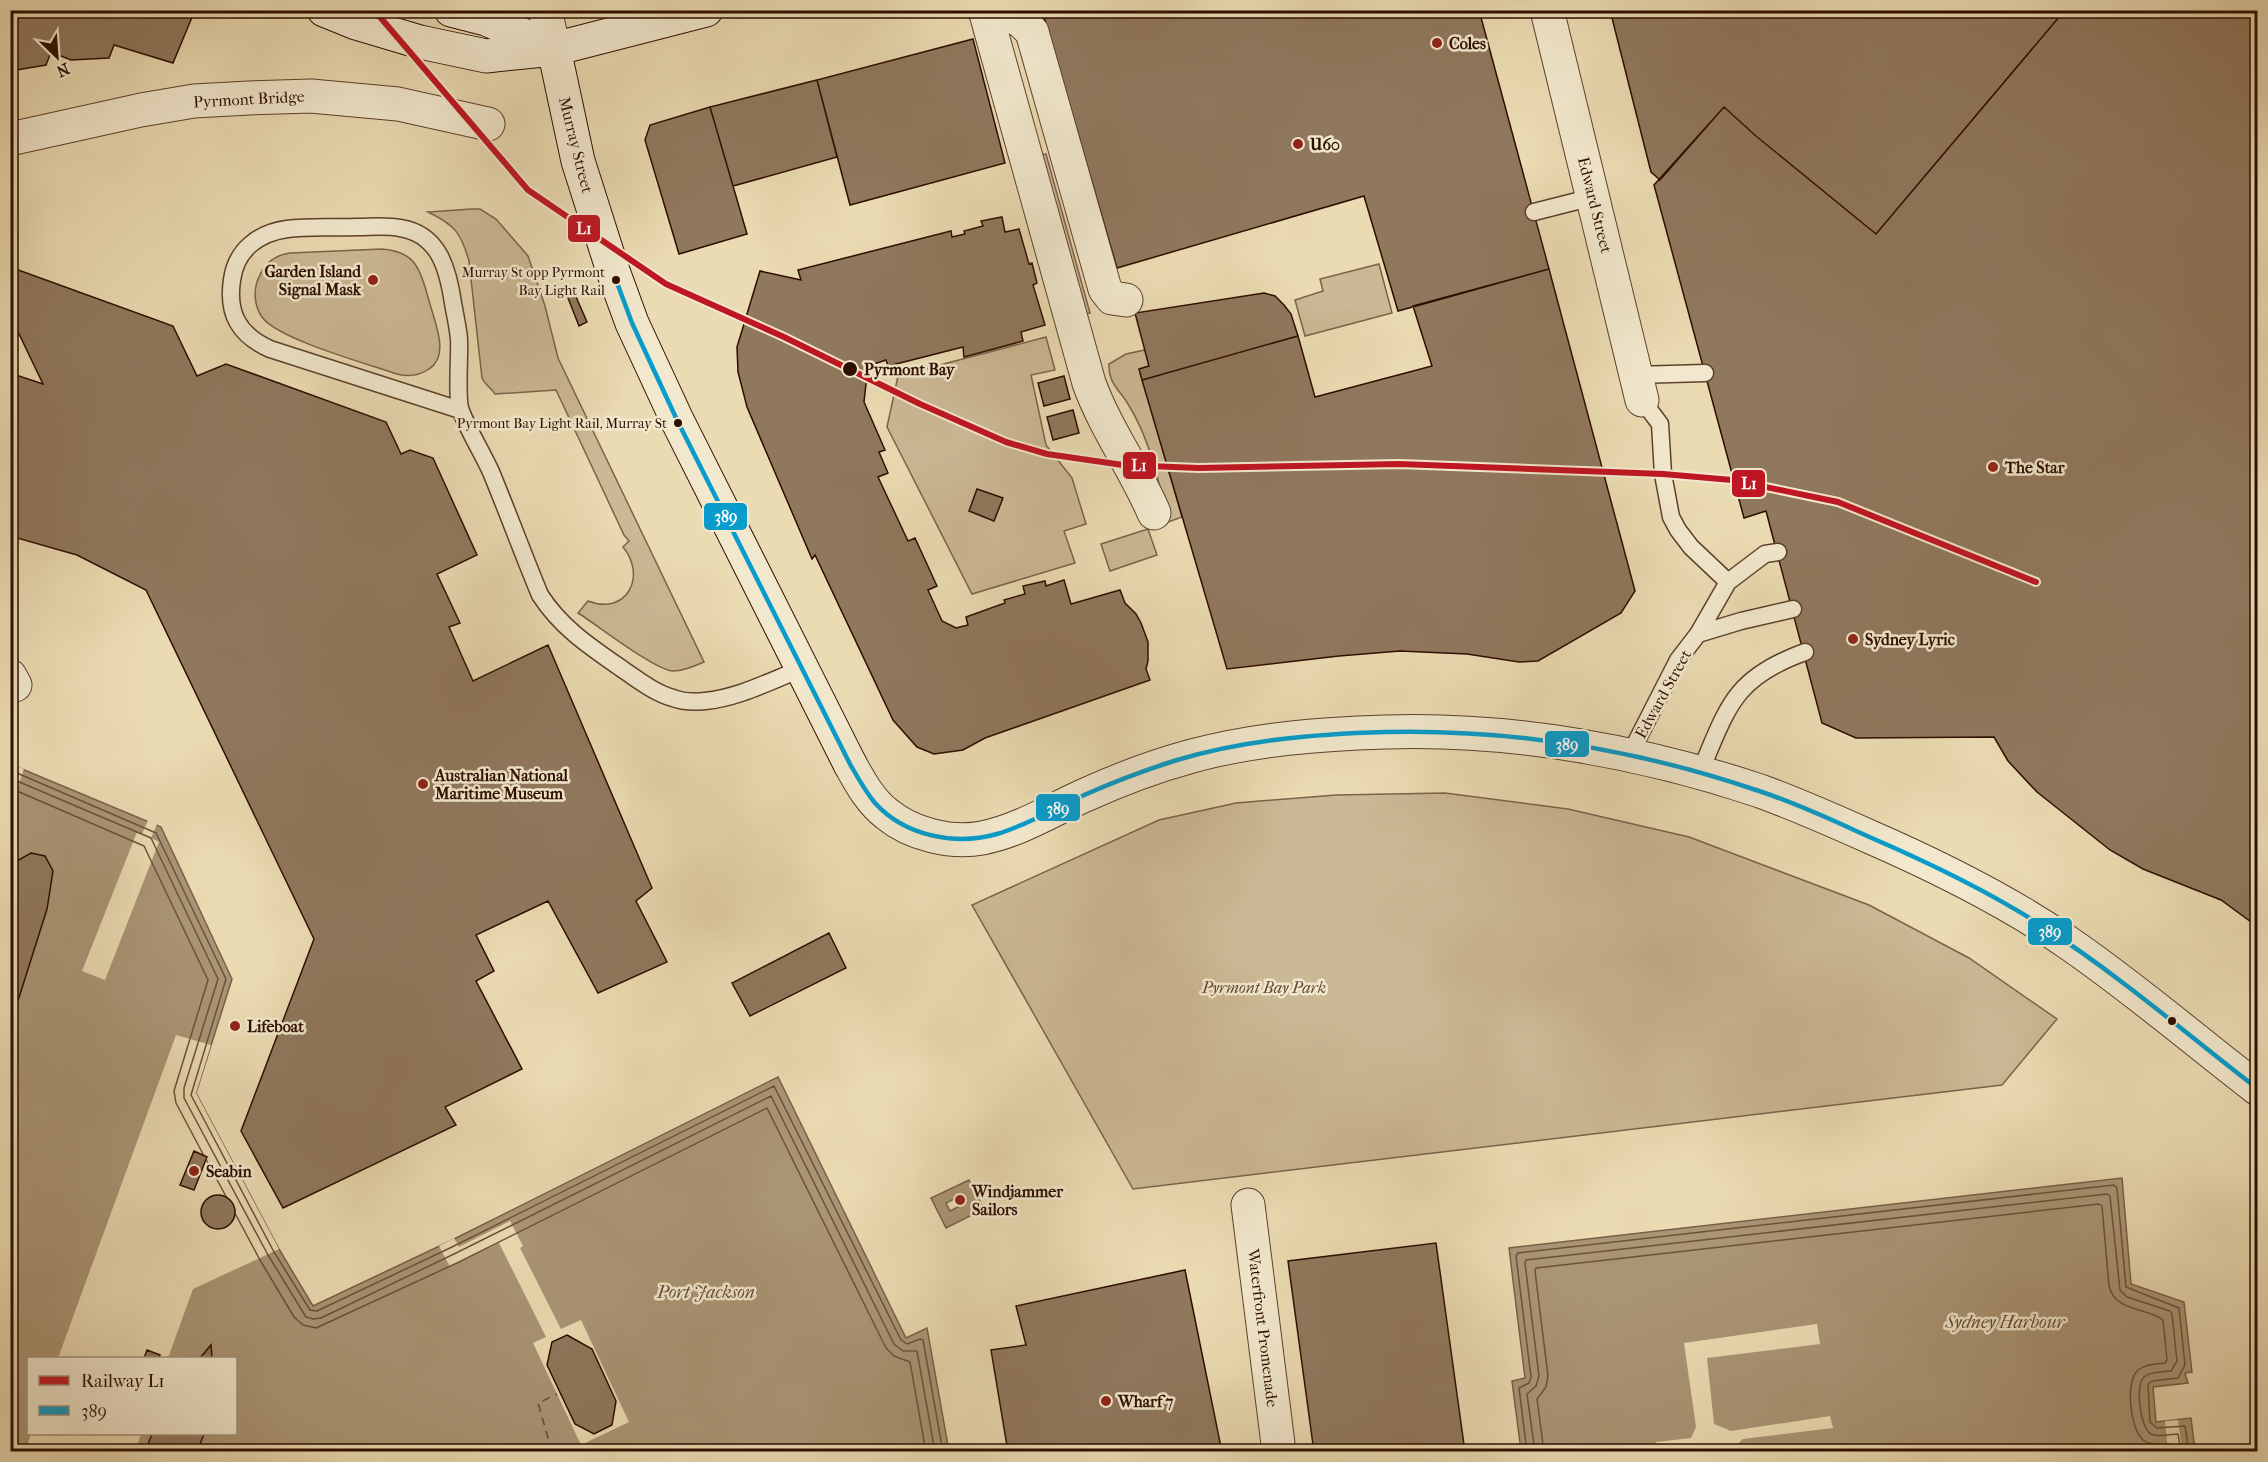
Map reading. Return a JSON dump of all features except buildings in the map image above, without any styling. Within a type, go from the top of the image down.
[{"type":"street","points":[[324,10],[356,23],[420,42],[486,56],[554,49],[706,10]]},
{"type":"street","points":[[452,10],[486,19],[554,49]]},
{"type":"street","name":"Murray Street","points":[[545,10],[578,161],[606,252],[632,323],[677,420],[850,764],[873,801],[888,816],[924,834],[962,839],[981,838],[1006,831],[1116,782],[1194,755],[1326,734],[1390,732],[1465,734],[1542,741],[1629,756],[1700,772],[1762,792],[1918,858],[1995,896],[2066,942],[2120,981],[2258,1089]]},
{"type":"street","points":[[985,10],[1092,393],[1099,411],[1142,484],[1154,513]]},
{"type":"street","points":[[1001,10],[1022,22],[1032,32],[1105,289],[1112,298],[1126,300]]},
{"type":"street","name":"Edward Street","points":[[1547,10],[1639,387]]},
{"type":"street","name":"Pyrmont Bridge","points":[[10,139],[87,120],[194,101],[311,96],[398,104],[488,124]]},
{"type":"street","name":"Waterfront Promenade","points":[[1248,1205],[1279,1452]]},
{"type":"lane","points":[[1534,212],[1593,197]]},
{"type":"lane","points":[[460,410],[270,349],[256,342],[238,325],[232,311],[232,279],[237,261],[246,246],[268,234],[291,229],[386,226],[413,231],[425,238],[442,257],[450,278],[459,337],[460,410],[487,462],[540,595],[550,611],[575,636],[647,686],[675,699],[698,701],[721,698],[801,669]]},
{"type":"lane","points":[[1705,373],[1639,387],[1659,424],[1671,517],[1691,547],[1728,582],[1765,554],[1778,552]]},
{"type":"lane","name":"Edward Street","points":[[1629,756],[1678,660],[1698,634],[1728,582]]},
{"type":"lane","points":[[1698,634],[1793,609]]},
{"type":"lane","points":[[1700,772],[1725,715],[1745,684],[1761,672],[1805,652]]},
{"type":"green space","points":[[1046,154],[1090,313],[1083,315],[1039,156]]},
{"type":"green space","points":[[480,209],[496,219],[528,256],[545,306],[558,358],[704,662],[681,670],[665,669],[640,656],[578,613],[588,601],[602,604],[613,603],[623,598],[629,590],[633,581],[633,570],[630,558],[623,547],[629,541],[624,535],[556,390],[495,394],[482,378],[466,251],[456,231],[445,221],[428,212]]},
{"type":"green space","points":[[382,249],[405,255],[418,268],[422,278],[437,329],[440,348],[439,356],[429,369],[413,375],[401,375],[366,364],[285,334],[259,313],[255,297],[257,282],[261,272],[271,260],[290,253]]},
{"type":"green space","points":[[1379,264],[1392,313],[1305,336],[1295,300],[1323,291],[1320,279]]},
{"type":"green space","points":[[1046,337],[1055,370],[1031,375],[1046,445],[1072,478],[1086,524],[1064,531],[1075,563],[972,594],[887,427],[898,376]]},
{"type":"green space","points":[[1145,350],[1149,366],[1139,369],[1182,517],[1168,522],[1148,446],[1136,417],[1112,381],[1109,371],[1109,364],[1126,354]]},
{"type":"green space","points":[[1148,529],[1157,555],[1110,571],[1101,544]]},
{"type":"green space","name":"Pyrmont Bay Park","points":[[1445,793],[1568,809],[1689,837],[1869,905],[1969,958],[2057,1019],[2002,1085],[1133,1189],[972,905],[1159,820],[1236,803],[1336,795]]},
{"type":"water","name":"Port Jackson","points":[[10,764],[161,827],[232,979],[196,1093],[279,1249],[313,1306],[448,1242],[778,1077],[906,1338],[927,1328],[949,1451],[11,1451]]},
{"type":"water","name":"Sydney Harbour","points":[[2122,1178],[2131,1284],[2184,1302],[2192,1372],[2185,1373],[2188,1383],[2153,1387],[2156,1422],[2191,1418],[2195,1451],[1521,1451],[1512,1381],[1525,1378],[1509,1248]]},
{"type":"water","points":[[969,1180],[984,1209],[946,1228],[931,1198]],"holes":[[[962,1195],[966,1203],[950,1211],[946,1203]]]},
{"type":"pier","points":[[10,764],[24,769],[11,805]]},
{"type":"pier","points":[[148,820],[157,824],[151,838],[159,842],[105,980],[82,971],[137,832],[142,834]]},
{"type":"pier","points":[[176,1035],[211,1045],[196,1093],[279,1249],[193,1289],[168,1357],[58,1357]]},
{"type":"pier","points":[[510,1221],[523,1246],[520,1248],[561,1329],[581,1320],[629,1422],[581,1445],[533,1343],[546,1337],[499,1243],[450,1267],[439,1246],[454,1238],[459,1247]]},
{"type":"pier","points":[[1817,1324],[1820,1344],[1707,1358],[1714,1424],[1731,1431],[1830,1416],[1833,1428],[1743,1439],[1733,1448],[1734,1451],[1718,1451],[1707,1445],[1657,1451],[1656,1442],[1691,1438],[1696,1427],[1684,1343]]},
{"type":"pier","points":[[2178,1420],[2182,1451],[2168,1451],[2165,1421]]},
{"type":"pier","points":[[31,1435],[141,1435],[135,1451],[25,1451]]},
{"type":"ferry route","points":[[552,1452],[538,1403],[557,1394]]},
{"type":"rail line","name":"L1","points":[[374,10],[528,190],[666,284],[1006,442],[1047,454],[1123,465],[1199,468],[1399,464],[1663,474],[1732,480],[1838,502],[2036,582]]},
{"type":"transit line","name":"389","points":[[616,280],[632,323],[677,420],[850,764],[875,803],[901,823],[916,830],[948,838],[964,839],[997,834],[1105,786],[1177,760],[1228,747],[1306,736],[1385,732],[1480,734],[1575,745],[1621,754],[1668,764],[1759,791],[1817,814],[1962,880],[2026,916],[2074,947],[2258,1089]]},
{"type":"place","name":"Coles","points":[[1437,43]]},
{"type":"place","name":"U60","points":[[1298,144]]},
{"type":"place","name":"Garden Island Signal Mask","points":[[373,280]]},
{"type":"place","name":"Murray St opp Pyrmont Bay Light Rail","points":[[616,280]]},
{"type":"place","name":"Pyrmont Bay","points":[[850,369]]},
{"type":"place","name":"Pyrmont Bay Light Rail, Murray St","points":[[678,423]]},
{"type":"place","name":"The Star","points":[[1993,467]]},
{"type":"place","name":"Sydney Lyric","points":[[1853,639]]},
{"type":"place","name":"Australian National Maritime Museum","points":[[423,784]]},
{"type":"place","name":"Lifeboat","points":[[235,1026]]},
{"type":"place","name":"Seabin","points":[[194,1171]]},
{"type":"place","name":"Windjammer Sailors","points":[[960,1200]]},
{"type":"place","name":"Wharf 7","points":[[1106,1401]]}]
